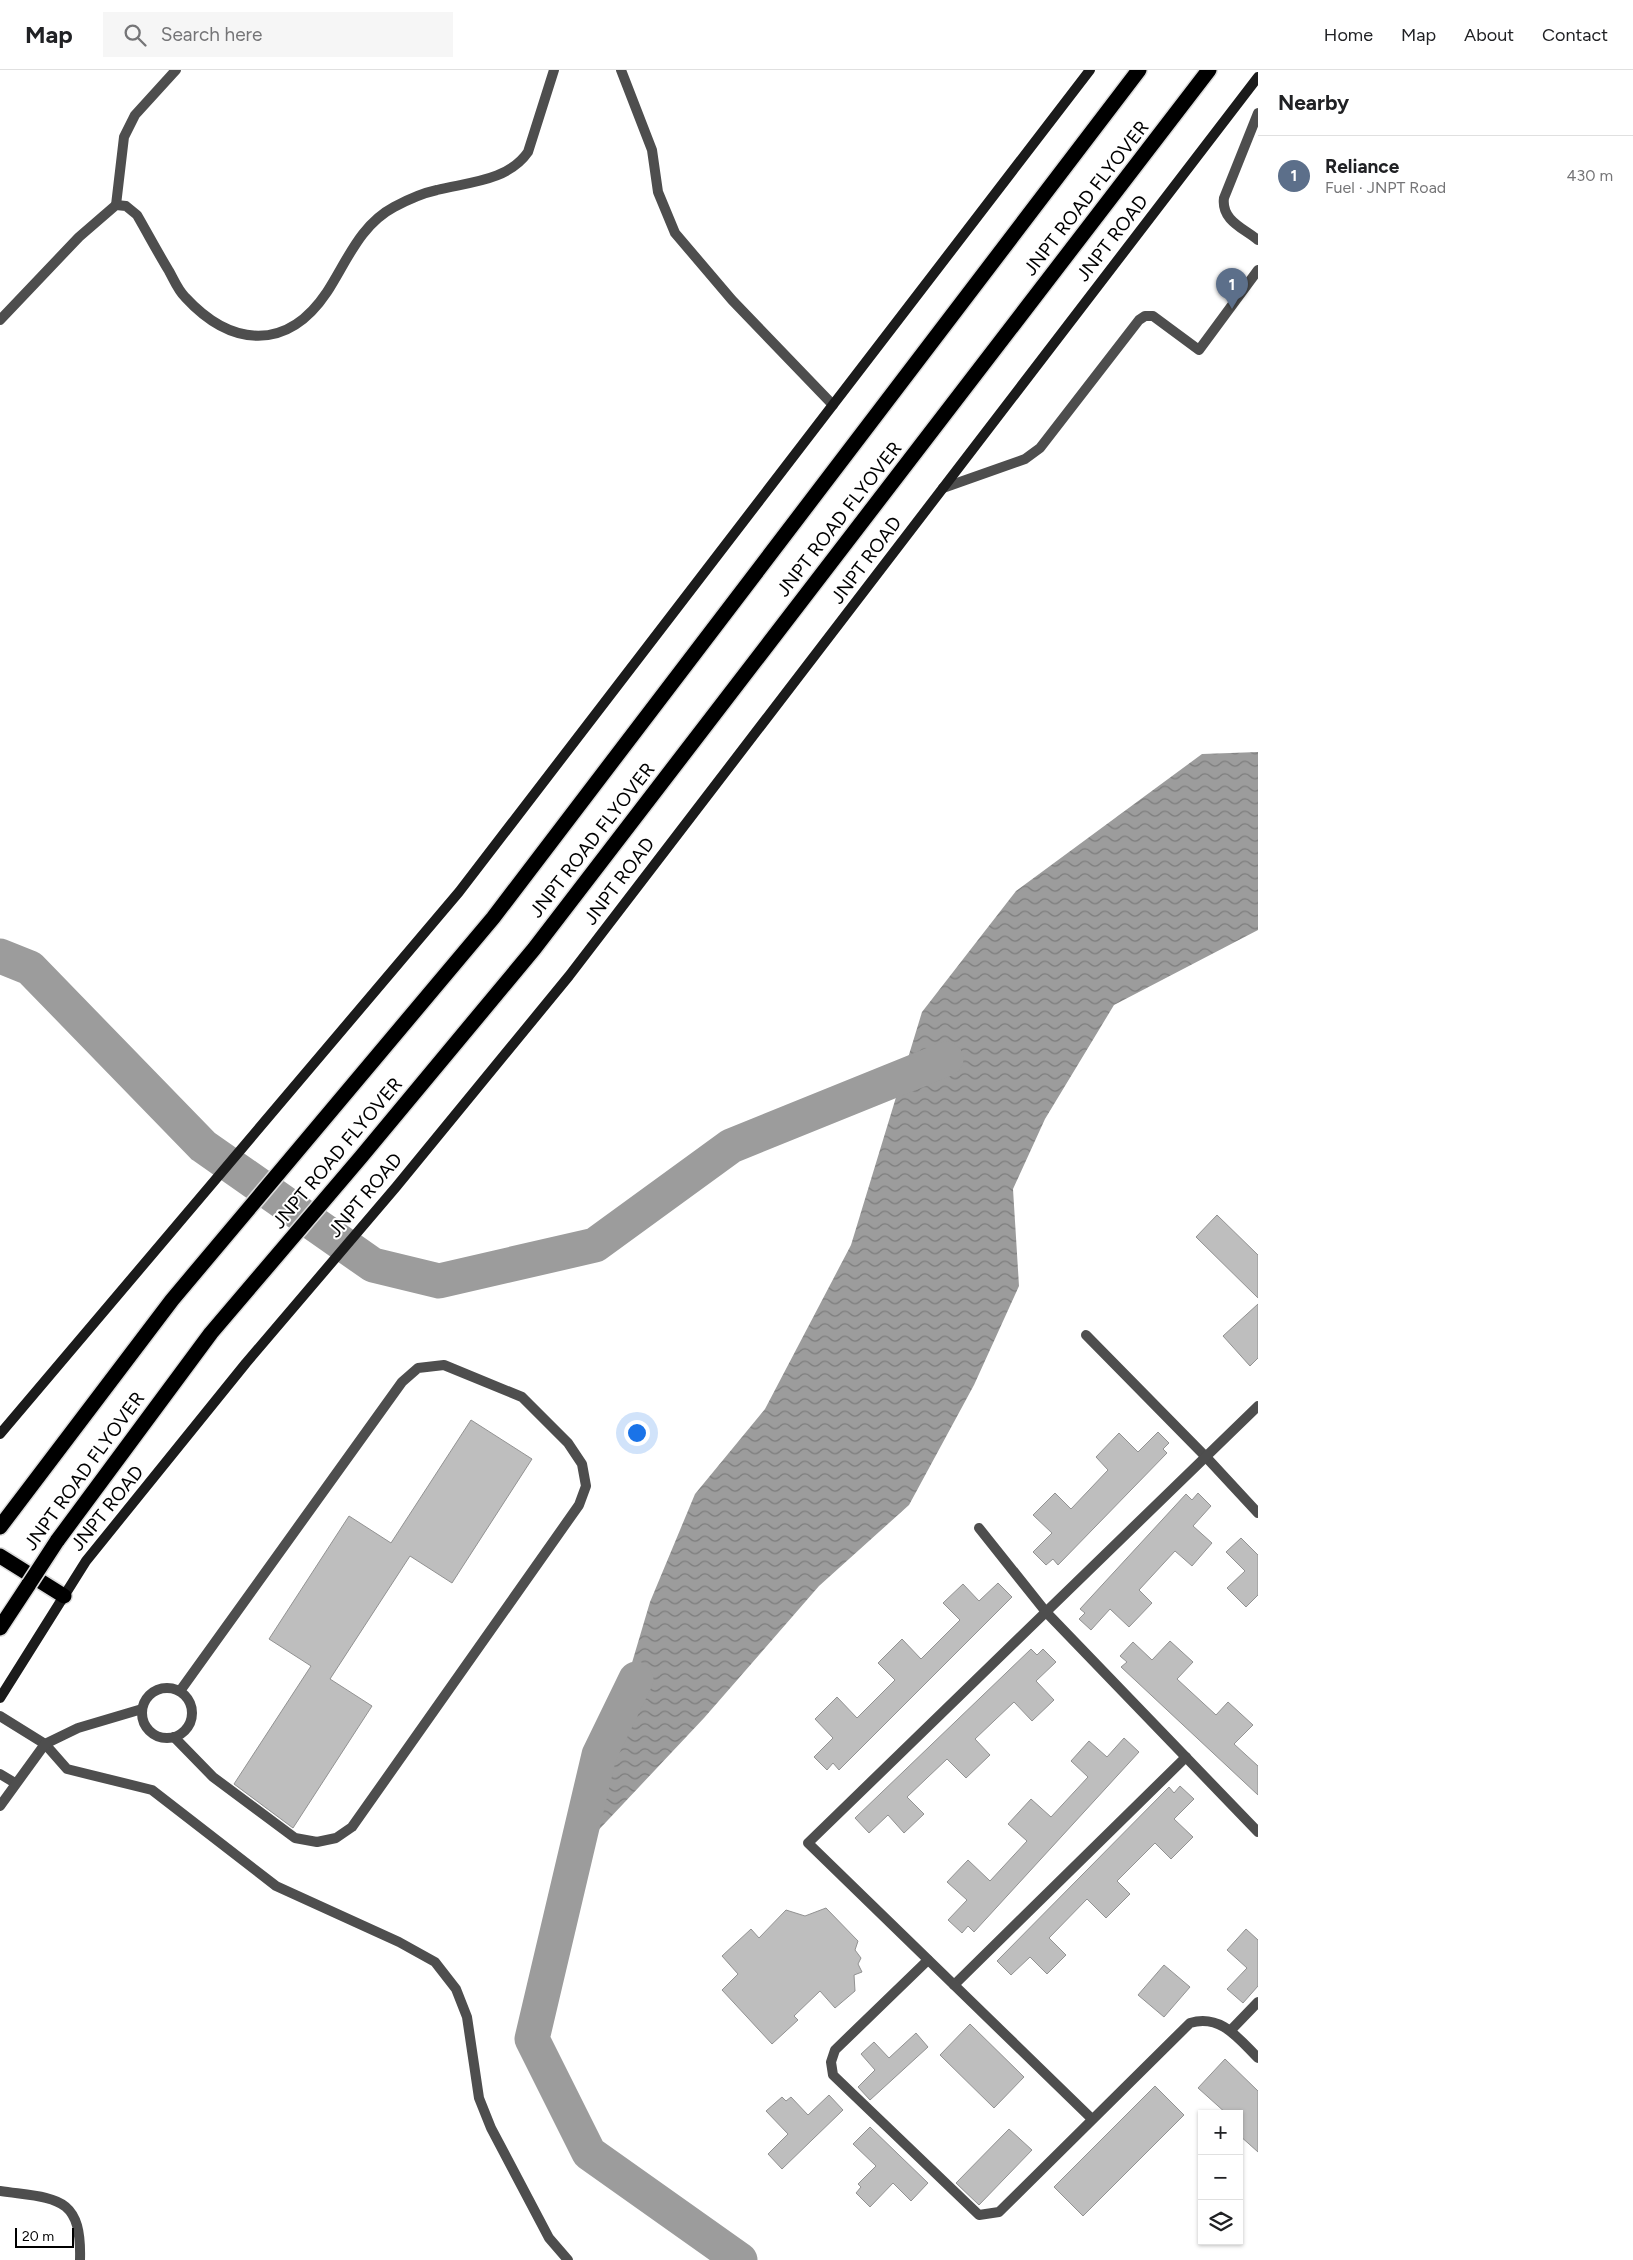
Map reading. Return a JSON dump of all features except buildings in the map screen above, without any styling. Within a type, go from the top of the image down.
[{"type":"highway","name":"JNPT ROAD FLYOVER","points":[[0,1527],[172,1300],[493,918],[1139,70]]},
{"type":"highway","name":"JNPT ROAD FLYOVER","points":[[0,1628],[57,1541],[210,1333],[367,1150],[534,949],[1209,70]]},
{"type":"highway","points":[[0,1556],[64,1596]]},
{"type":"street","points":[[0,320],[79,237],[116,204],[124,137],[135,116],[176,70]]},
{"type":"street","points":[[116,204],[126,206],[137,215],[183,296],[202,314],[220,326],[242,336],[266,337],[284,330],[311,311],[326,293],[358,239],[372,222],[394,207],[434,190],[505,173],[521,162],[528,152],[554,70]]},
{"type":"street","points":[[621,70],[652,150],[658,192],[675,233],[732,300],[833,405]]},
{"type":"street","points":[[0,1434],[459,892],[1090,70]]},
{"type":"street","name":"JNPT ROAD","points":[[0,1698],[86,1561],[246,1363],[396,1187],[569,976],[1258,77]]},
{"type":"street","points":[[1258,113],[1224,198],[1223,207],[1226,216],[1258,240]]},
{"type":"street","points":[[942,488],[1025,459],[1040,448],[1139,320],[1146,316],[1153,316],[1199,350],[1258,270]]},
{"type":"street","points":[[1086,1335],[1206,1457],[1258,1513]]},
{"type":"street","points":[[174,1737],[213,1777],[295,1838],[317,1842],[336,1838],[352,1827],[579,1505],[586,1486],[582,1464],[568,1443],[522,1397],[444,1365],[418,1368],[402,1382],[180,1691]]},
{"type":"street","points":[[1092,2120],[808,1843],[1258,1406]]},
{"type":"street","points":[[979,1528],[1046,1612],[1258,1832]]},
{"type":"street","points":[[173,1688],[187,1697],[192,1712],[187,1728],[174,1737],[166,1738],[150,1732],[142,1718],[142,1710],[145,1701],[156,1690],[173,1688]]},
{"type":"street","points":[[0,1806],[44,1744],[78,1728],[142,1710]]},
{"type":"street","points":[[0,1716],[44,1744],[67,1768],[152,1790],[276,1886],[399,1942],[434,1962],[456,1989],[467,2017],[479,2098],[491,2128],[550,2238],[568,2260]]},
{"type":"street","points":[[954,1985],[1186,1757]]},
{"type":"street","points":[[0,1774],[15,1783]]},
{"type":"street","points":[[928,1960],[835,2050],[831,2062],[833,2075],[979,2216],[998,2212],[1190,2023],[1204,2019],[1231,2030],[1258,2058]]},
{"type":"street","points":[[1231,2030],[1258,2002]]},
{"type":"street","points":[[0,2191],[41,2197],[64,2204],[75,2215],[81,2240],[80,2260]]},
{"type":"water","points":[[1258,752],[1258,930],[1114,1005],[1045,1119],[1013,1189],[1019,1286],[974,1385],[909,1505],[819,1586],[704,1718],[575,1855],[650,1602],[695,1494],[765,1409],[851,1245],[922,1012],[1016,891],[1202,754]]},
{"type":"waterway","points":[[0,956],[30,968],[203,1146],[373,1265],[439,1281],[595,1245],[731,1146],[946,1059]]},
{"type":"waterway","points":[[636,1679],[599,1755],[532,2039],[589,2153],[740,2260]]},
{"type":"place","name":"Reliance","points":[[1232,309]]}]
